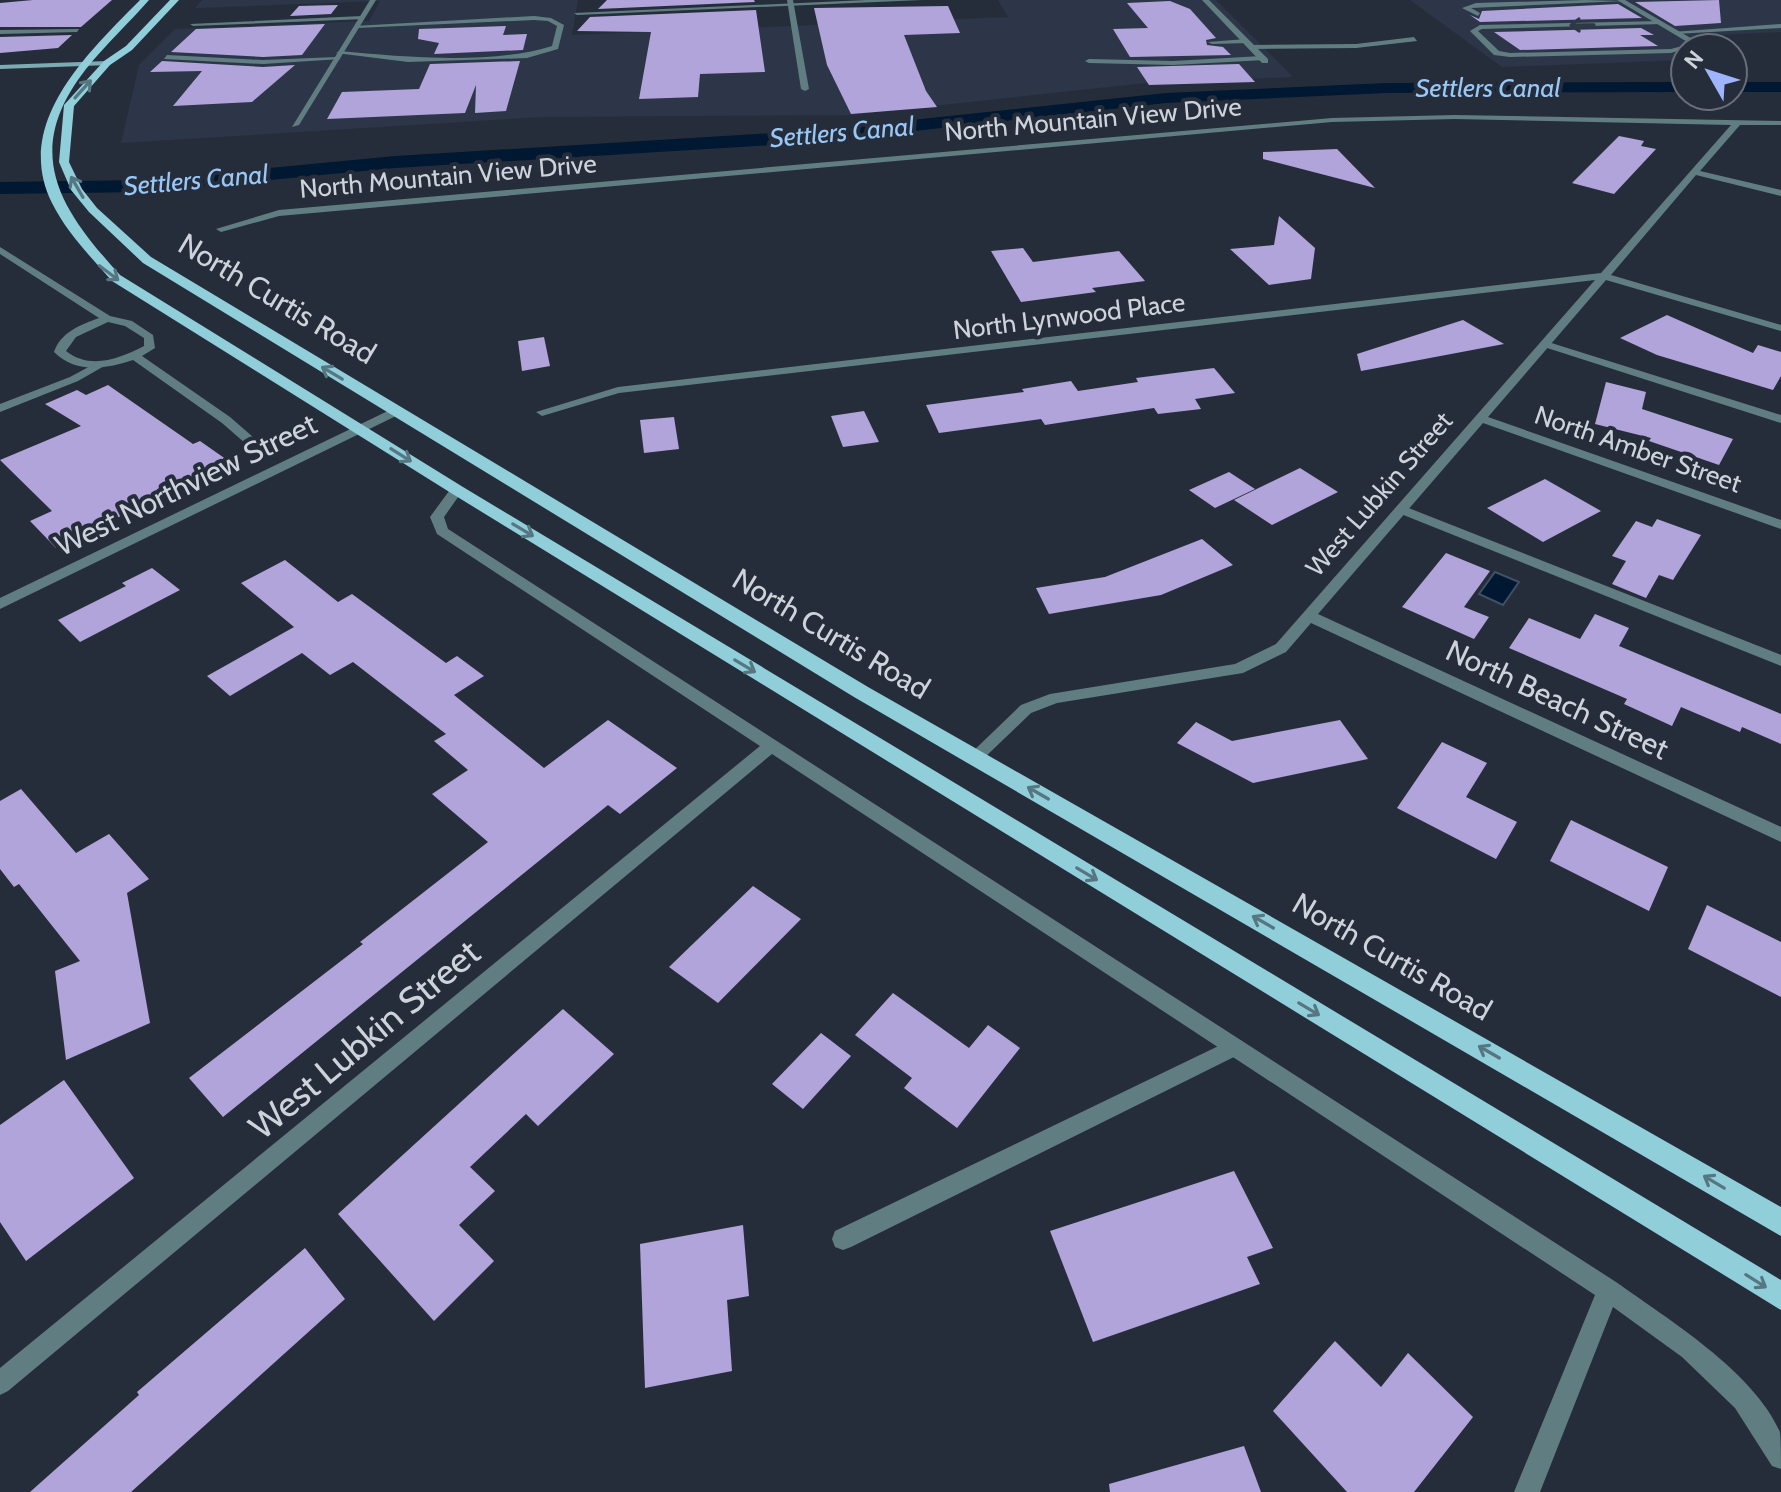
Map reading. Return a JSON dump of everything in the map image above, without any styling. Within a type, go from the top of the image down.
[{"type":"main road","points":[[35,143],[51,101],[78,64],[145,0]]},
{"type":"main road","name":"North Curtis Road","points":[[175,0],[129,48],[107,63],[69,105],[64,162],[77,190],[93,210],[147,260],[861,692],[1781,1222]]},
{"type":"main road","points":[[0,67],[107,63]]},
{"type":"main road","points":[[36,162],[37,180],[55,218],[86,254],[116,278],[457,490],[1781,1296]]},
{"type":"street","points":[[295,125],[373,0]]},
{"type":"street","points":[[577,13],[790,2],[919,0]]},
{"type":"street","points":[[1089,61],[1173,63],[1264,59],[1205,0]]},
{"type":"street","points":[[1478,14],[1465,8],[1476,5],[1620,0],[1676,32],[1781,26]]},
{"type":"street","points":[[790,2],[805,89]]},
{"type":"street","points":[[193,24],[362,18]]},
{"type":"street","points":[[167,57],[263,62],[338,56],[399,60],[527,56],[555,47],[561,25],[549,19],[534,18],[357,26]]},
{"type":"street","points":[[1660,23],[1480,27],[1474,31],[1497,53],[1510,55],[1669,51]]},
{"type":"street","points":[[0,32],[77,30]]},
{"type":"street","points":[[1212,42],[1356,46],[1414,39]]},
{"type":"street","name":"North Mountain View Drive","points":[[221,229],[279,213],[1332,120],[1455,117],[1781,123]]},
{"type":"street","name":"West Lubkin Street","points":[[975,757],[1026,709],[1055,698],[1238,669],[1281,648],[1737,123]]},
{"type":"street","points":[[1694,172],[1781,193]]},
{"type":"street","points":[[0,250],[107,319],[128,323],[149,337],[149,348],[135,356],[100,365],[74,379],[0,408]]},
{"type":"street","points":[[1604,276],[1781,328]]},
{"type":"street","name":"North Lynwood Place","points":[[542,412],[618,390],[1604,276]]},
{"type":"street","points":[[100,365],[84,365],[67,359],[60,352],[60,346],[68,337],[107,319]]},
{"type":"street","points":[[1545,344],[1781,419]]},
{"type":"street","points":[[135,356],[226,420],[249,440]]},
{"type":"street","name":"West Northview Street","points":[[0,604],[394,412]]},
{"type":"street","name":"North Amber Street","points":[[1479,418],[1781,525]]},
{"type":"street","points":[[457,490],[437,517],[442,531],[1608,1290],[1690,1349],[1744,1399],[1781,1457]]},
{"type":"street","points":[[1401,509],[1781,661]]},
{"type":"street","name":"North Beach Street","points":[[1309,616],[1781,835]]},
{"type":"street","name":"West Lubkin Street","points":[[0,1383],[770,746]]},
{"type":"street","points":[[843,1239],[1235,1047]]},
{"type":"street","points":[[1527,1492],[1608,1290]]},
{"type":"shaded area","points":[[202,0],[578,0],[572,35],[1008,17],[998,0],[1216,0],[1293,77],[1145,83],[850,115],[541,117],[121,143],[139,65],[175,29],[369,21],[380,1],[195,8]]},
{"type":"shaded area","points":[[1410,0],[1781,0],[1781,32],[1669,32],[1669,61],[1502,67]]},
{"type":"shaded area","points":[[1495,572],[1519,582],[1503,605],[1479,594]]},
{"type":"building","points":[[112,0],[81,27],[0,27],[0,3]]},
{"type":"building","points":[[607,0],[754,0],[755,2],[598,9]]},
{"type":"building","points":[[1719,0],[1721,23],[1675,26],[1635,2]]},
{"type":"building","points":[[1170,1],[1190,9],[1216,38],[1206,40],[1207,45],[1223,47],[1231,55],[1130,57],[1113,29],[1148,28],[1127,3]]},
{"type":"building","points":[[1618,4],[1642,18],[1480,22],[1470,15],[1479,19],[1482,11]]},
{"type":"building","points":[[338,5],[331,14],[290,16],[299,6]]},
{"type":"building","points":[[948,6],[960,33],[904,35],[926,91],[937,107],[851,114],[827,65],[814,8]]},
{"type":"building","points":[[756,10],[765,72],[700,74],[698,97],[639,99],[651,32],[577,31],[590,17]]},
{"type":"building","points":[[325,24],[302,55],[263,57],[171,52],[196,29]]},
{"type":"building","points":[[506,26],[503,35],[527,34],[523,50],[434,54],[439,43],[418,39],[419,29]]},
{"type":"building","points":[[1641,28],[1654,35],[1640,35],[1658,46],[1520,50],[1494,32]]},
{"type":"building","points":[[72,35],[58,48],[0,53],[0,37]]},
{"type":"building","points":[[162,61],[263,67],[295,65],[252,102],[173,106],[202,71],[150,72]]},
{"type":"building","points":[[520,61],[506,111],[475,113],[476,85],[465,113],[327,119],[342,92],[419,89],[430,64]]},
{"type":"building","points":[[1239,64],[1255,82],[1149,85],[1137,67]]},
{"type":"building","points":[[1619,136],[1644,141],[1641,146],[1656,149],[1614,194],[1572,183]]},
{"type":"building","points":[[1337,149],[1375,188],[1263,159],[1263,152]]},
{"type":"building","points":[[1279,216],[1315,248],[1311,279],[1269,285],[1230,249],[1274,245]]},
{"type":"building","points":[[1023,248],[1033,262],[1119,251],[1145,281],[1092,288],[1096,292],[1021,302],[991,251]]},
{"type":"building","points":[[1667,315],[1753,353],[1758,345],[1781,352],[1781,376],[1773,390],[1657,355],[1620,338]]},
{"type":"building","points":[[1463,320],[1504,344],[1361,371],[1357,354]]},
{"type":"building","points":[[544,337],[550,366],[522,371],[518,341]]},
{"type":"building","points":[[1214,368],[1235,393],[1195,399],[1201,409],[1158,414],[1154,408],[1045,425],[1041,419],[939,433],[926,405],[1024,392],[1022,389],[1071,381],[1078,391],[1138,382],[1136,378]]},
{"type":"building","points":[[1606,382],[1646,392],[1642,409],[1733,439],[1719,465],[1649,441],[1651,438],[1595,424]]},
{"type":"building","points":[[108,385],[193,444],[200,441],[230,462],[56,548],[30,521],[52,511],[0,460],[81,426],[45,404],[77,390],[86,395]]},
{"type":"building","points":[[864,411],[879,442],[843,447],[831,416]]},
{"type":"building","points":[[674,417],[679,449],[644,453],[640,420]]},
{"type":"building","points":[[1300,468],[1338,492],[1272,525],[1234,500]]},
{"type":"building","points":[[1229,472],[1255,489],[1215,508],[1189,490]]},
{"type":"building","points":[[1545,479],[1601,511],[1543,542],[1487,508]]},
{"type":"building","points":[[1657,519],[1701,535],[1673,580],[1659,575],[1646,598],[1612,584],[1626,561],[1612,556],[1636,521],[1652,527]]},
{"type":"building","points":[[1202,539],[1233,565],[1161,595],[1049,614],[1036,588],[1105,577]]},
{"type":"building","points":[[1446,553],[1490,571],[1464,607],[1489,617],[1474,639],[1402,607]]},
{"type":"building","points":[[285,560],[338,602],[352,594],[446,663],[457,656],[484,676],[454,695],[544,768],[608,720],[677,768],[620,814],[608,805],[223,1117],[189,1078],[363,944],[360,942],[488,842],[432,794],[468,770],[434,741],[446,734],[353,662],[330,675],[302,653],[230,696],[207,676],[294,627],[241,583]]},
{"type":"building","points":[[152,568],[180,590],[80,642],[58,620],[126,586],[122,583]]},
{"type":"building","points":[[1595,614],[1629,628],[1619,646],[1781,714],[1781,744],[1742,727],[1740,732],[1681,707],[1672,726],[1624,704],[1627,699],[1509,648],[1529,618],[1580,639]]},
{"type":"building","points":[[1340,720],[1368,759],[1253,783],[1177,743],[1196,722],[1232,741]]},
{"type":"building","points":[[1442,742],[1487,763],[1466,797],[1517,822],[1496,859],[1397,808]]},
{"type":"building","points":[[21,789],[76,853],[109,834],[149,879],[127,893],[150,1023],[66,1060],[55,971],[80,961],[19,884],[14,887],[0,869],[0,801]]},
{"type":"building","points":[[1571,820],[1668,867],[1649,911],[1550,861]]},
{"type":"building","points":[[753,886],[801,919],[718,1003],[669,967]]},
{"type":"building","points":[[1707,905],[1781,942],[1781,997],[1688,949]]},
{"type":"building","points":[[893,993],[969,1048],[988,1025],[1020,1048],[957,1128],[904,1088],[912,1078],[855,1035]]},
{"type":"building","points":[[563,1009],[614,1054],[538,1126],[526,1114],[470,1167],[495,1191],[459,1225],[494,1261],[434,1321],[338,1214]]},
{"type":"building","points":[[821,1033],[851,1056],[803,1109],[772,1084]]},
{"type":"building","points":[[64,1080],[134,1178],[26,1261],[0,1222],[0,1125]]},
{"type":"building","points":[[1234,1171],[1273,1248],[1247,1257],[1260,1284],[1093,1342],[1050,1231]]},
{"type":"building","points":[[743,1225],[749,1296],[727,1300],[732,1371],[645,1388],[640,1244]]},
{"type":"building","points":[[305,1248],[345,1299],[131,1492],[30,1492],[139,1395],[137,1392]]},
{"type":"building","points":[[1335,1341],[1381,1387],[1408,1353],[1473,1417],[1414,1492],[1347,1492],[1273,1411]]},
{"type":"building","points":[[1244,1446],[1261,1492],[1110,1492],[1109,1484]]},
{"type":"waterway","name":"Settlers Canal","points":[[0,188],[145,186],[395,162],[807,137],[1166,98],[1387,88],[1669,87]]},
{"type":"waterway","name":"Settlers Canal","points":[[1749,87],[1781,87]]}]
